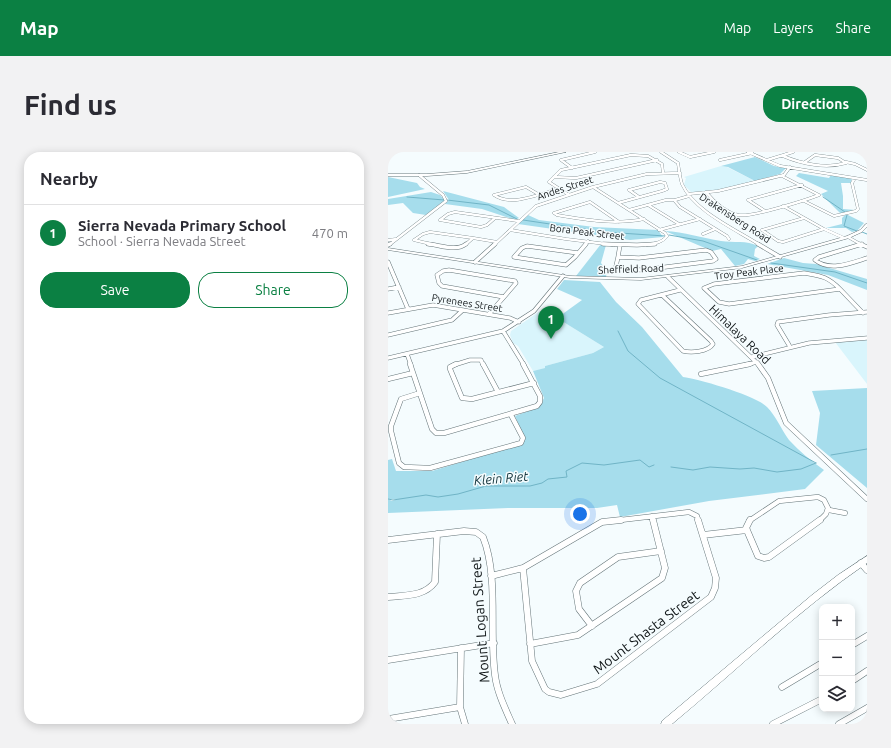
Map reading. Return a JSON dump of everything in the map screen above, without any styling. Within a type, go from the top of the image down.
[{"type":"street","points":[[388,175],[421,175],[467,172],[564,152]]},
{"type":"street","points":[[572,168],[561,160],[595,152]]},
{"type":"street","name":"Drakensberg Road","points":[[661,152],[677,161],[679,164],[682,184],[694,202],[704,210],[780,257]]},
{"type":"street","points":[[679,152],[690,157],[714,152]]},
{"type":"street","points":[[720,160],[755,152]]},
{"type":"street","points":[[767,160],[793,152]]},
{"type":"street","points":[[569,194],[558,189],[549,182],[561,170],[640,153],[662,163],[663,173]]},
{"type":"street","points":[[749,153],[776,165],[867,180]]},
{"type":"street","points":[[805,162],[815,155],[838,158],[867,170]]},
{"type":"street","points":[[783,156],[791,160],[836,166],[846,162]]},
{"type":"street","points":[[554,176],[574,179],[657,160]]},
{"type":"street","points":[[629,210],[669,200],[675,200],[688,195],[782,176],[790,167]]},
{"type":"street","name":"Andes Street","points":[[475,262],[536,206],[593,187],[647,174],[680,173]]},
{"type":"street","points":[[388,247],[446,201],[445,197],[421,175]]},
{"type":"street","points":[[706,192],[714,202],[736,215],[745,216],[804,201],[819,195],[782,176]]},
{"type":"street","points":[[804,201],[834,216],[856,211],[858,209],[852,183],[855,178]]},
{"type":"street","points":[[618,202],[639,197],[664,191],[667,188],[665,183],[660,182],[629,190],[639,197]]},
{"type":"street","points":[[765,211],[748,200],[802,186]]},
{"type":"street","points":[[538,194],[526,187],[494,195],[496,198],[508,200],[538,194],[558,189]]},
{"type":"street","points":[[593,187],[659,230],[700,220]]},
{"type":"street","points":[[675,200],[680,207],[728,239]]},
{"type":"street","points":[[619,222],[590,202],[554,213],[557,215],[594,221],[619,222],[631,222],[644,219]]},
{"type":"street","points":[[648,205],[679,224]]},
{"type":"street","points":[[783,206],[824,229],[867,247]]},
{"type":"street","points":[[495,218],[487,225],[481,227],[442,222],[440,220],[453,212],[518,221]]},
{"type":"street","points":[[804,218],[762,230],[778,241],[783,242],[824,229]]},
{"type":"street","name":"Sheffield Road","points":[[388,247],[563,276],[627,280],[668,277],[736,268],[780,257],[846,237],[861,231],[867,224]]},
{"type":"street","points":[[702,234],[715,229]]},
{"type":"street","name":"Bora Peak Street","points":[[510,230],[620,245],[661,242],[667,236],[659,230]]},
{"type":"street","points":[[472,238],[462,247],[457,248],[418,242],[414,240],[428,232],[472,238],[497,242]]},
{"type":"street","points":[[388,240],[397,239]]},
{"type":"street","points":[[578,253],[527,246],[522,248],[514,257],[563,266],[568,264],[578,253],[588,241]]},
{"type":"street","points":[[862,244],[819,257],[815,260],[818,263],[838,267],[867,258]]},
{"type":"street","points":[[617,258],[638,258],[706,250],[711,252],[716,259],[713,261],[642,270],[629,270],[616,268],[617,258],[620,245]]},
{"type":"street","points":[[862,260],[867,262]]},
{"type":"street","points":[[388,262],[408,309]]},
{"type":"street","points":[[489,314],[504,297],[516,283],[515,281],[449,270],[442,271],[437,277],[442,286],[504,297]]},
{"type":"street","name":"Troy Peak Place","points":[[840,289],[729,304],[719,302],[704,288],[714,284],[807,273],[826,277],[840,289],[865,313]]},
{"type":"street","points":[[388,358],[503,331],[519,322],[539,306],[563,276]]},
{"type":"street","name":"Himalaya Road","points":[[668,277],[757,362],[767,375],[786,423],[867,498]]},
{"type":"street","points":[[388,289],[399,287]]},
{"type":"street","points":[[662,295],[711,341],[713,344],[712,347],[691,353],[683,351],[638,304],[641,300],[680,290]]},
{"type":"street","points":[[848,297],[854,296]]},
{"type":"street","name":"Pyrenees Street","points":[[388,313],[433,304],[512,318],[519,322]]},
{"type":"street","points":[[388,335],[452,320],[464,310]]},
{"type":"street","points":[[789,346],[777,325],[778,322],[829,315],[865,313]]},
{"type":"street","points":[[407,354],[432,429],[438,434],[511,415],[534,408],[539,404],[541,398],[534,383],[503,331]]},
{"type":"street","points":[[752,357],[789,346],[826,340],[867,338]]},
{"type":"street","points":[[498,392],[481,360],[473,359],[450,367],[463,398],[472,399],[534,383]]},
{"type":"street","points":[[701,374],[757,362]]},
{"type":"street","points":[[388,379],[413,373]]},
{"type":"street","points":[[420,393],[403,398],[399,402],[391,429],[394,447],[399,463],[407,468],[425,468],[520,443],[523,439],[511,415]]},
{"type":"street","points":[[388,449],[394,447]]},
{"type":"street","points":[[818,497],[826,502],[828,510],[824,517],[769,557],[762,558],[756,554],[747,530],[747,524],[751,518],[782,500],[818,497]]},
{"type":"street","points":[[828,510],[845,514]]},
{"type":"street","name":"Mount Shasta Street","points":[[490,576],[523,568],[602,522],[683,512],[692,513],[697,516],[716,578],[715,589],[711,598],[700,607],[597,684],[582,690],[561,695],[549,692],[545,689],[534,668],[530,644],[523,568]]},
{"type":"street","points":[[530,644],[578,635],[662,578],[665,568],[652,516]]},
{"type":"street","points":[[703,535],[747,530]]},
{"type":"street","name":"Mount Logan Street","points":[[388,540],[470,531],[476,532],[483,537],[487,548],[490,576],[495,675],[498,692],[512,724]]},
{"type":"street","points":[[388,597],[426,591],[432,587],[435,582],[437,534]]},
{"type":"street","points":[[592,626],[579,609],[576,591],[580,583],[618,557],[661,551]]},
{"type":"street","points":[[665,724],[706,692],[828,585],[864,561],[867,570]]},
{"type":"street","points":[[855,643],[867,636]]},
{"type":"street","points":[[388,660],[494,643]]},
{"type":"street","points":[[461,648],[460,707],[465,724]]},
{"type":"street","points":[[782,687],[819,665]]},
{"type":"street","points":[[855,679],[867,671]]},
{"type":"street","points":[[773,724],[819,701]]},
{"type":"street","points":[[388,719],[460,707]]},
{"type":"street","points":[[839,724],[867,708]]},
{"type":"shaded area","points":[[755,157],[774,166],[786,168],[780,174],[755,181],[728,167],[721,166]]},
{"type":"shaded area","points":[[721,166],[727,167],[755,181],[714,191],[692,193],[684,185],[686,178],[684,177]]},
{"type":"shaded area","points":[[799,173],[829,178],[831,175],[852,178],[851,183],[841,183],[843,209],[855,210],[841,214],[821,194],[828,191],[796,176]]},
{"type":"shaded area","points":[[388,177],[417,183],[420,187],[425,189],[388,197]]},
{"type":"shaded area","points":[[443,191],[504,207],[519,218],[515,220],[482,209],[445,204],[449,200]]},
{"type":"shaded area","points":[[431,192],[440,195],[444,201],[426,215],[413,213],[403,203],[388,205],[388,199]]},
{"type":"shaded area","points":[[528,215],[539,220],[594,227],[658,230],[663,237],[630,240],[518,224]]},
{"type":"shaded area","points":[[845,215],[864,223],[857,231],[852,232],[846,228],[826,228],[842,224],[842,218]]},
{"type":"shaded area","points":[[665,231],[721,241],[754,244],[758,246],[755,249],[754,256],[760,259],[755,261],[748,259],[744,264],[735,266],[721,249],[712,251]]},
{"type":"shaded area","points":[[601,244],[606,245],[601,263],[607,271],[606,277],[576,276]]},
{"type":"shaded area","points":[[784,258],[803,263],[816,264],[867,279],[867,290],[828,275],[767,264]]},
{"type":"shaded area","points":[[564,280],[600,282],[616,302],[642,327],[683,377],[740,393],[761,403],[773,414],[789,440],[805,456],[824,470],[805,489],[709,501],[620,517],[617,505],[597,508],[508,508],[388,513],[388,460],[392,459],[396,471],[432,471],[521,444],[525,439],[515,416],[539,407],[544,398],[533,371],[545,368],[545,366],[593,353],[604,347],[557,318],[582,300],[557,289]]},
{"type":"shaded area","points":[[540,311],[557,318],[604,347],[593,353],[545,366],[546,368],[533,371],[518,346],[513,343],[510,335],[511,331]]},
{"type":"shaded area","points":[[867,340],[867,384],[835,342]]},
{"type":"shaded area","points":[[867,388],[867,488],[816,445],[820,413],[812,391]]},
{"type":"waterway","points":[[407,197],[444,200]]},
{"type":"waterway","points":[[823,197],[845,212]]},
{"type":"waterway","points":[[447,200],[489,205],[517,219]]},
{"type":"waterway","points":[[847,215],[844,226],[857,231]]},
{"type":"waterway","points":[[523,220],[604,232],[665,236]]},
{"type":"waterway","points":[[862,232],[867,234]]},
{"type":"waterway","points":[[669,235],[703,241],[757,260]]},
{"type":"waterway","points":[[771,263],[835,272],[867,283]]},
{"type":"waterway","points":[[618,331],[628,351],[660,378],[816,463],[801,469],[777,472],[754,468],[740,469],[710,467],[693,470],[671,467]]},
{"type":"waterway","name":"Klein Riet","points":[[831,455],[867,449]]},
{"type":"waterway","name":"Klein Riet","points":[[388,499],[393,500],[426,495],[438,497],[458,494],[486,486],[530,486],[542,483],[548,479],[567,477],[566,471],[582,463],[604,465],[640,460],[649,467],[654,465]]},
{"type":"place","name":"Sierra Nevada Primary School","points":[[551,339]]}]
